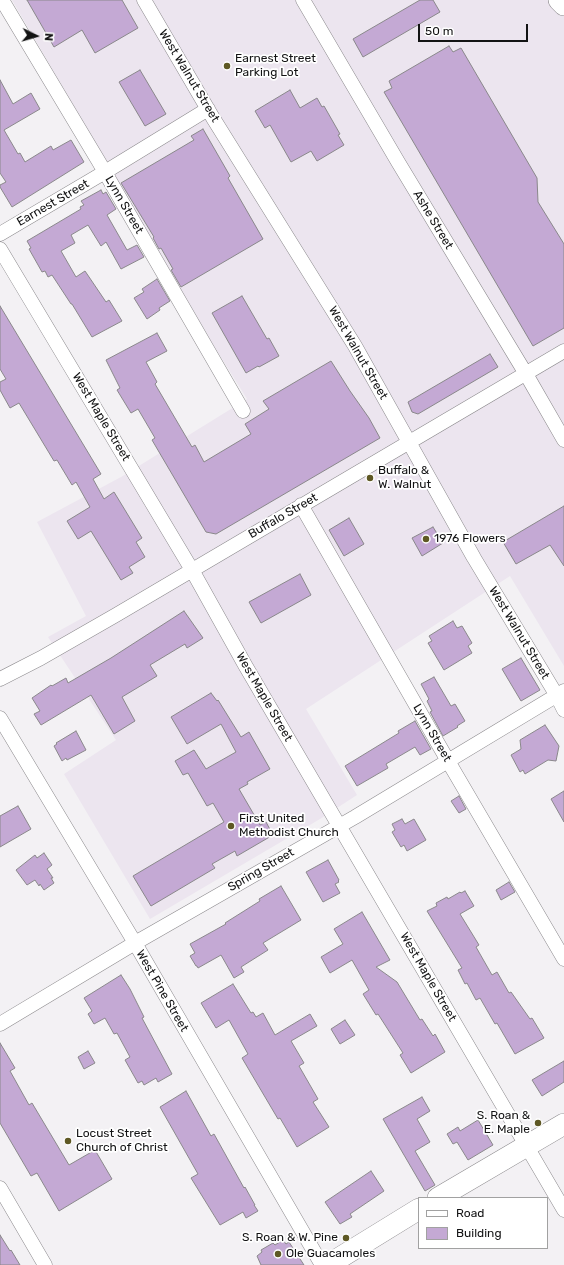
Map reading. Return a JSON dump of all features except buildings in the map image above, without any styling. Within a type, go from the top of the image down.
[{"type":"main road","points":[[560,0],[564,5]]},
{"type":"main road","points":[[440,1197],[564,1124]]},
{"type":"main road","points":[[328,1265],[418,1210]]},
{"type":"street","name":"Lynn Street","points":[[2,0],[105,172],[244,411]]},
{"type":"street","name":"West Walnut Street","points":[[144,0],[208,108],[355,346],[474,558],[561,693],[564,710]]},
{"type":"street","name":"Ashe Street","points":[[303,0],[564,440]]},
{"type":"street","name":"Earnest Street","points":[[0,234],[105,172],[208,108]]},
{"type":"street","name":"West Maple Street","points":[[0,249],[136,476],[182,556],[192,570],[245,665],[564,1210]]},
{"type":"street","name":"Buffalo Street","points":[[0,679],[42,658],[564,351]]},
{"type":"street","name":"Lynn Street","points":[[301,505],[564,959]]},
{"type":"street","name":"Spring Street","points":[[0,1024],[561,693]]},
{"type":"street","name":"West Pine Street","points":[[0,718],[135,943],[322,1265]]},
{"type":"street","points":[[0,1188],[45,1265]]},
{"type":"shaded area","points":[[12,0],[564,0],[564,666],[510,576],[306,709],[357,795],[320,819],[150,919],[64,774],[116,740],[48,637],[86,616],[37,522],[121,477],[247,399],[214,346]]},
{"type":"place","name":"Earnest Street Parking Lot","points":[[227,66]]},
{"type":"place","name":"Buffalo & W. Walnut","points":[[370,478]]},
{"type":"place","name":"1976 Flowers","points":[[426,539]]},
{"type":"place","name":"First United Methodist Church","points":[[231,826]]},
{"type":"place","name":"S. Roan & E. Maple","points":[[538,1123]]},
{"type":"place","name":"Locust Street Church of Christ","points":[[68,1141]]},
{"type":"place","name":"S. Roan & W. Pine","points":[[346,1238]]},
{"type":"place","name":"Ole Guacamoles","points":[[278,1254]]}]
